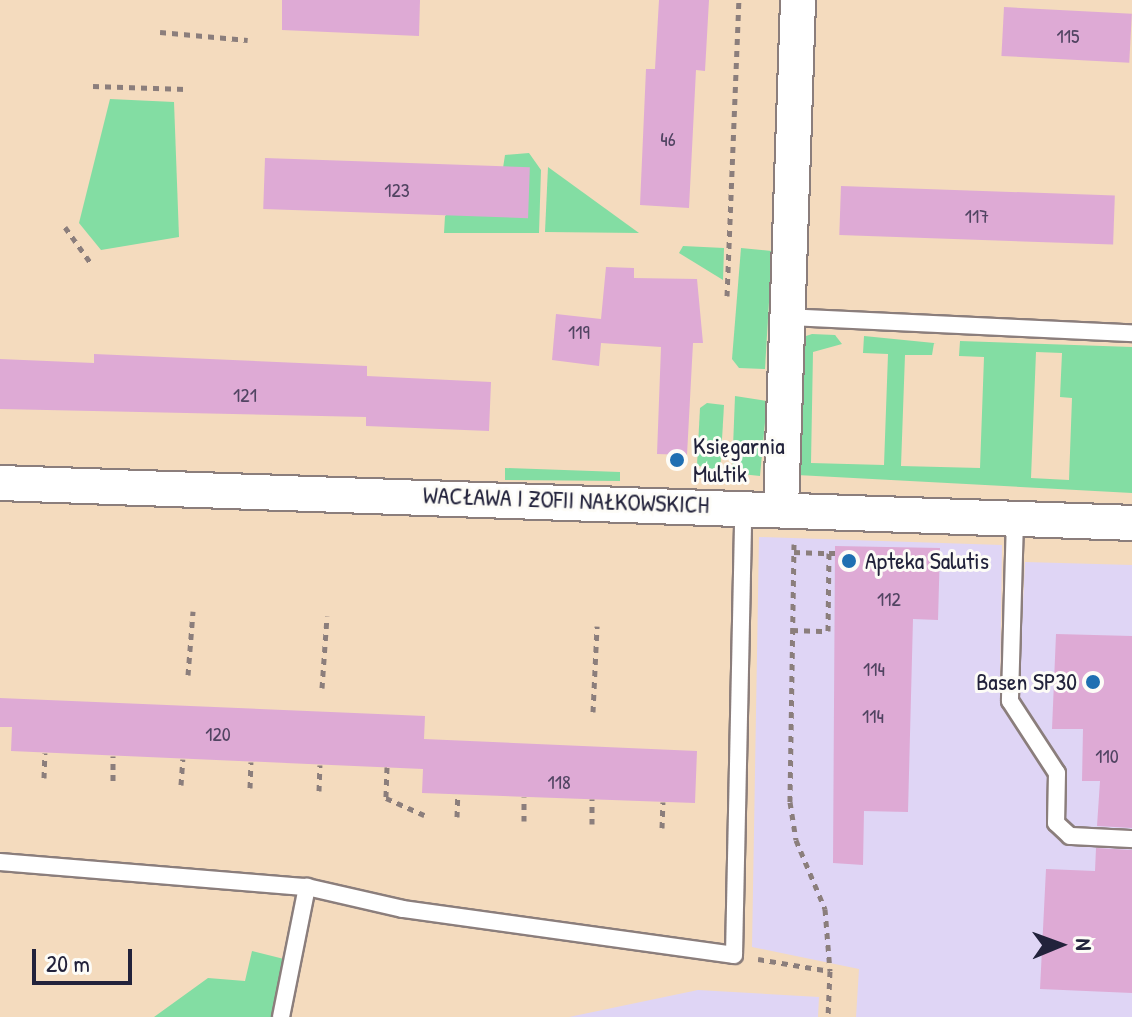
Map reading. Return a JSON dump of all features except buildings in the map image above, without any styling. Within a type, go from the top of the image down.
[{"type":"street","points":[[781,508],[798,0]]},
{"type":"street","name":"WACŁAWA I ZOFII NAŁKOWSKICH","points":[[0,483],[743,505],[1132,523]]},
{"type":"lane","points":[[787,317],[1132,333]]},
{"type":"lane","points":[[0,862],[307,887],[403,909],[734,955],[735,595],[743,505]]},
{"type":"lane","points":[[1015,519],[1010,701],[1057,773],[1056,823],[1070,836],[1132,839]]},
{"type":"lane","points":[[281,1017],[307,887]]},
{"type":"path","points":[[727,296],[739,0]]},
{"type":"path","points":[[160,32],[248,40]]},
{"type":"path","points":[[93,86],[186,89]]},
{"type":"path","points":[[65,227],[90,262]]},
{"type":"path","points":[[792,630],[828,631],[832,553],[794,552]]},
{"type":"path","points":[[792,607],[792,817],[825,909],[830,971],[828,1017]]},
{"type":"path","points":[[188,675],[193,611]]},
{"type":"path","points":[[322,688],[327,616]]},
{"type":"path","points":[[593,712],[597,626]]},
{"type":"path","points":[[44,778],[45,753]]},
{"type":"path","points":[[113,756],[113,781]]},
{"type":"path","points":[[181,785],[183,759]]},
{"type":"path","points":[[250,788],[251,762]]},
{"type":"path","points":[[319,791],[320,765]]},
{"type":"path","points":[[387,767],[386,798],[424,815]]},
{"type":"path","points":[[457,817],[458,794]]},
{"type":"path","points":[[524,797],[524,821]]},
{"type":"path","points":[[592,799],[592,824]]},
{"type":"path","points":[[662,828],[663,802]]},
{"type":"path","points":[[753,959],[830,971]]},
{"type":"shaded area","points":[[759,537],[1002,545],[1000,686],[1019,686],[1025,562],[1132,565],[1132,1017],[856,1017],[859,969],[752,947]]},
{"type":"shaded area","points":[[698,990],[819,997],[818,1017],[569,1017]]},
{"type":"green space","points":[[110,99],[174,102],[179,237],[101,250],[79,223]]},
{"type":"green space","points":[[529,153],[541,170],[539,233],[444,233],[445,216],[503,168],[505,155]]},
{"type":"green space","points":[[548,167],[639,233],[545,232]]},
{"type":"green space","points":[[683,246],[724,248],[723,280],[679,253]]},
{"type":"green space","points":[[741,248],[772,251],[765,369],[739,368],[732,359]]},
{"type":"green space","points":[[812,334],[835,335],[842,344],[813,352],[811,463],[884,465],[888,354],[863,353],[864,336],[934,343],[932,355],[905,355],[901,466],[980,468],[984,357],[959,356],[960,341],[1132,347],[1132,493],[797,475],[803,337]],"holes":[[[1036,352],[1062,353],[1060,397],[1072,398],[1069,480],[1031,478]]]},
{"type":"green space","points":[[735,396],[767,401],[760,476],[732,473]]},
{"type":"green space","points":[[707,403],[724,405],[720,474],[697,465],[700,408]]},
{"type":"green space","points":[[505,468],[620,472],[620,481],[505,480]]},
{"type":"green space","points":[[252,951],[292,961],[281,1017],[154,1017],[208,978],[245,981]]},
{"type":"place","name":"Księgarnia Multik","points":[[677,460]]},
{"type":"place","name":"Apteka Salutis","points":[[849,561]]},
{"type":"place","name":"Basen SP30","points":[[1093,682]]}]
